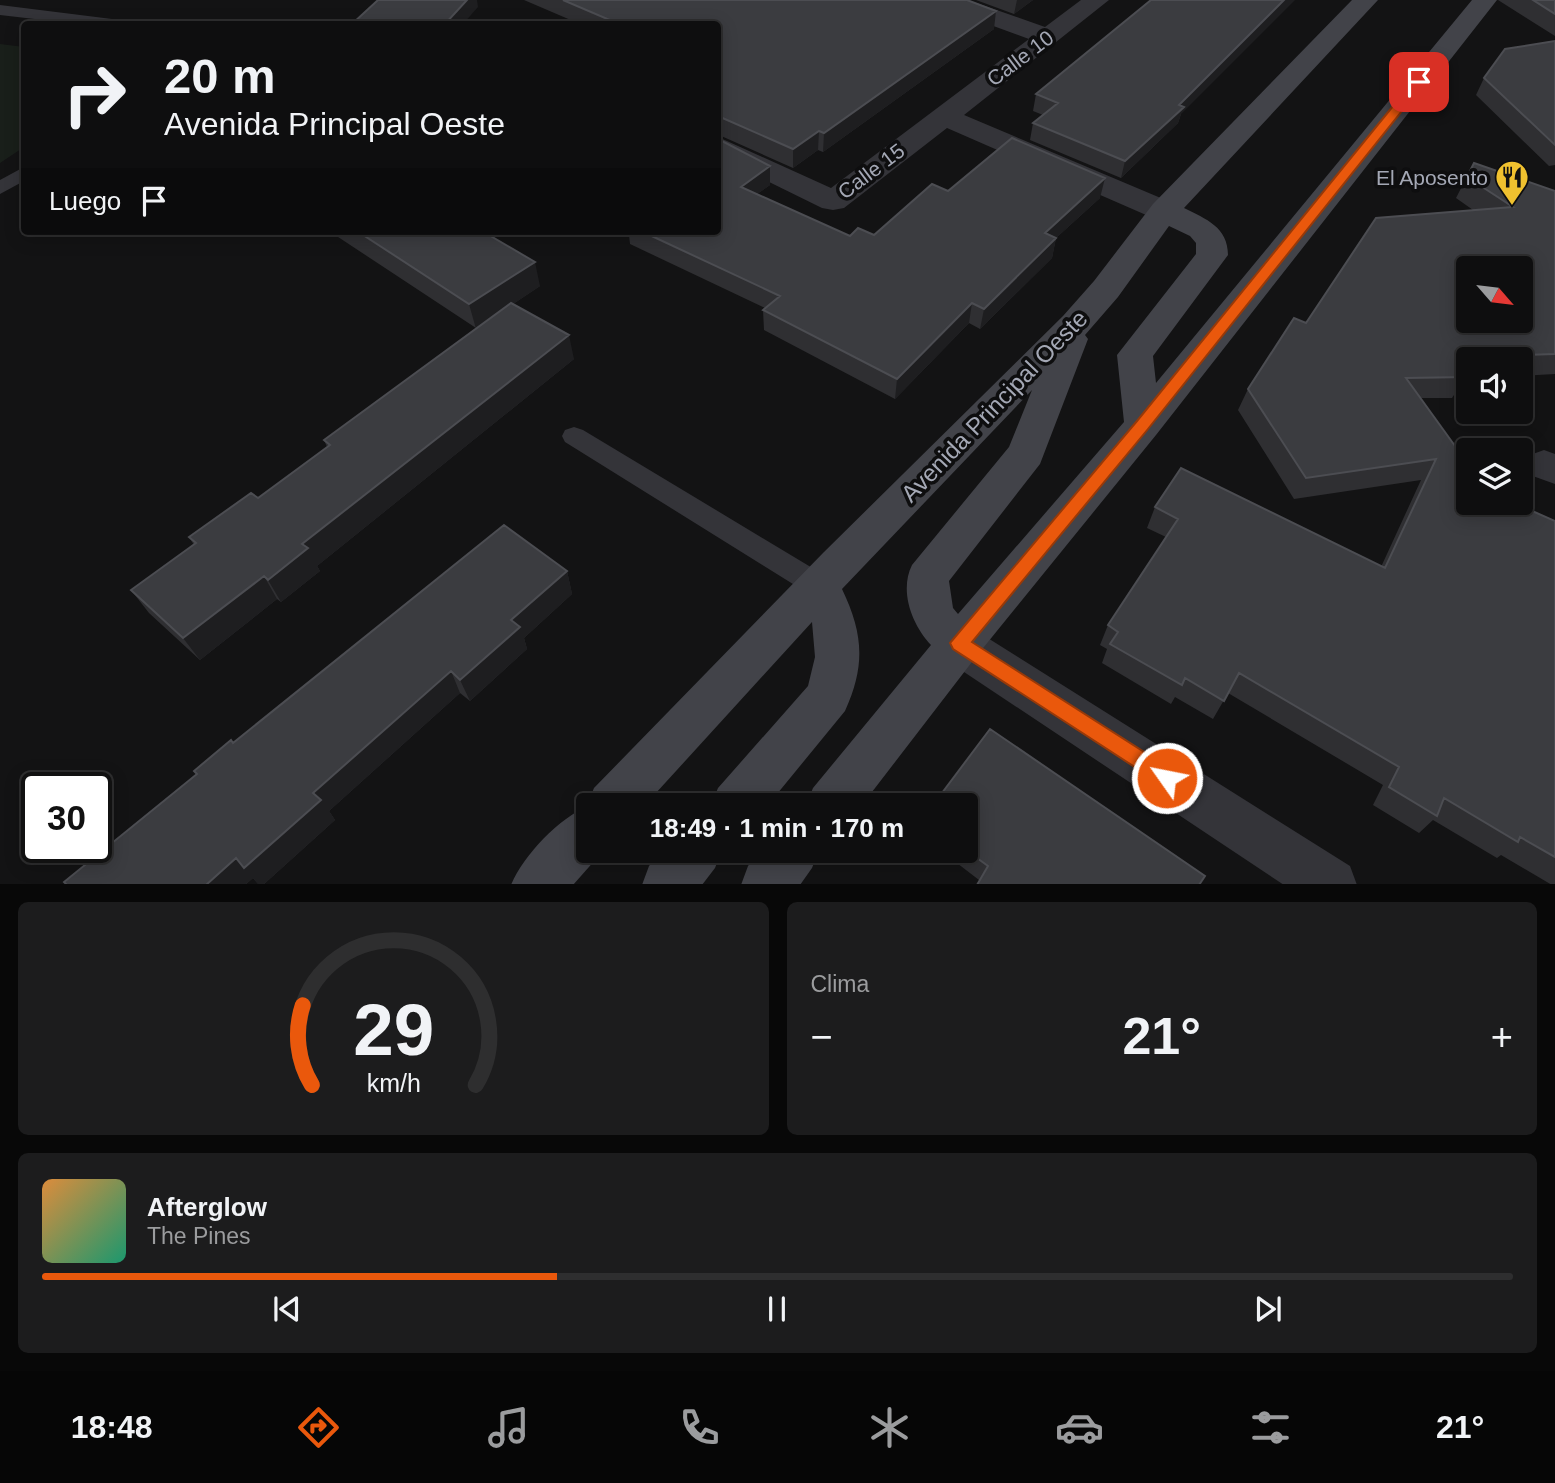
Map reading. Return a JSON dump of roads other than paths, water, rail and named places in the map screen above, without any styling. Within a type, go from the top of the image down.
[{"type":"main road","name":"Avenida Principal Oeste","points":[[623,793],[819,586],[1075,324],[1106,289],[1164,211],[1366,0]]},
{"type":"main road","points":[[841,793],[960,643],[1143,425],[1485,0]]},
{"type":"main road","points":[[1143,425],[1135,355],[1212,255],[1212,241],[1202,229],[1164,211]]},
{"type":"main road","points":[[960,643],[936,624],[927,577],[1026,454],[1075,324]]},
{"type":"main road","points":[[746,793],[829,696],[838,657],[834,619],[819,586]]},
{"type":"main road","points":[[537,884],[576,843]]},
{"type":"main road","points":[[668,884],[686,863]]},
{"type":"main road","points":[[767,884],[784,863]]},
{"type":"street","points":[[945,0],[1048,37]]},
{"type":"street","name":"Calle 10","points":[[943,116],[1097,0]]},
{"type":"street","points":[[943,116],[1164,211]]},
{"type":"street","name":"Calle 15","points":[[721,147],[833,201],[943,116]]},
{"type":"street","points":[[960,643],[1329,884]]},
{"type":"lane","points":[[0,10],[88,21]]},
{"type":"lane","points":[[0,188],[21,175]]},
{"type":"lane","points":[[574,436],[819,586]]},
{"type":"place","name":"El Aposento","points":[[1512,207]]}]
